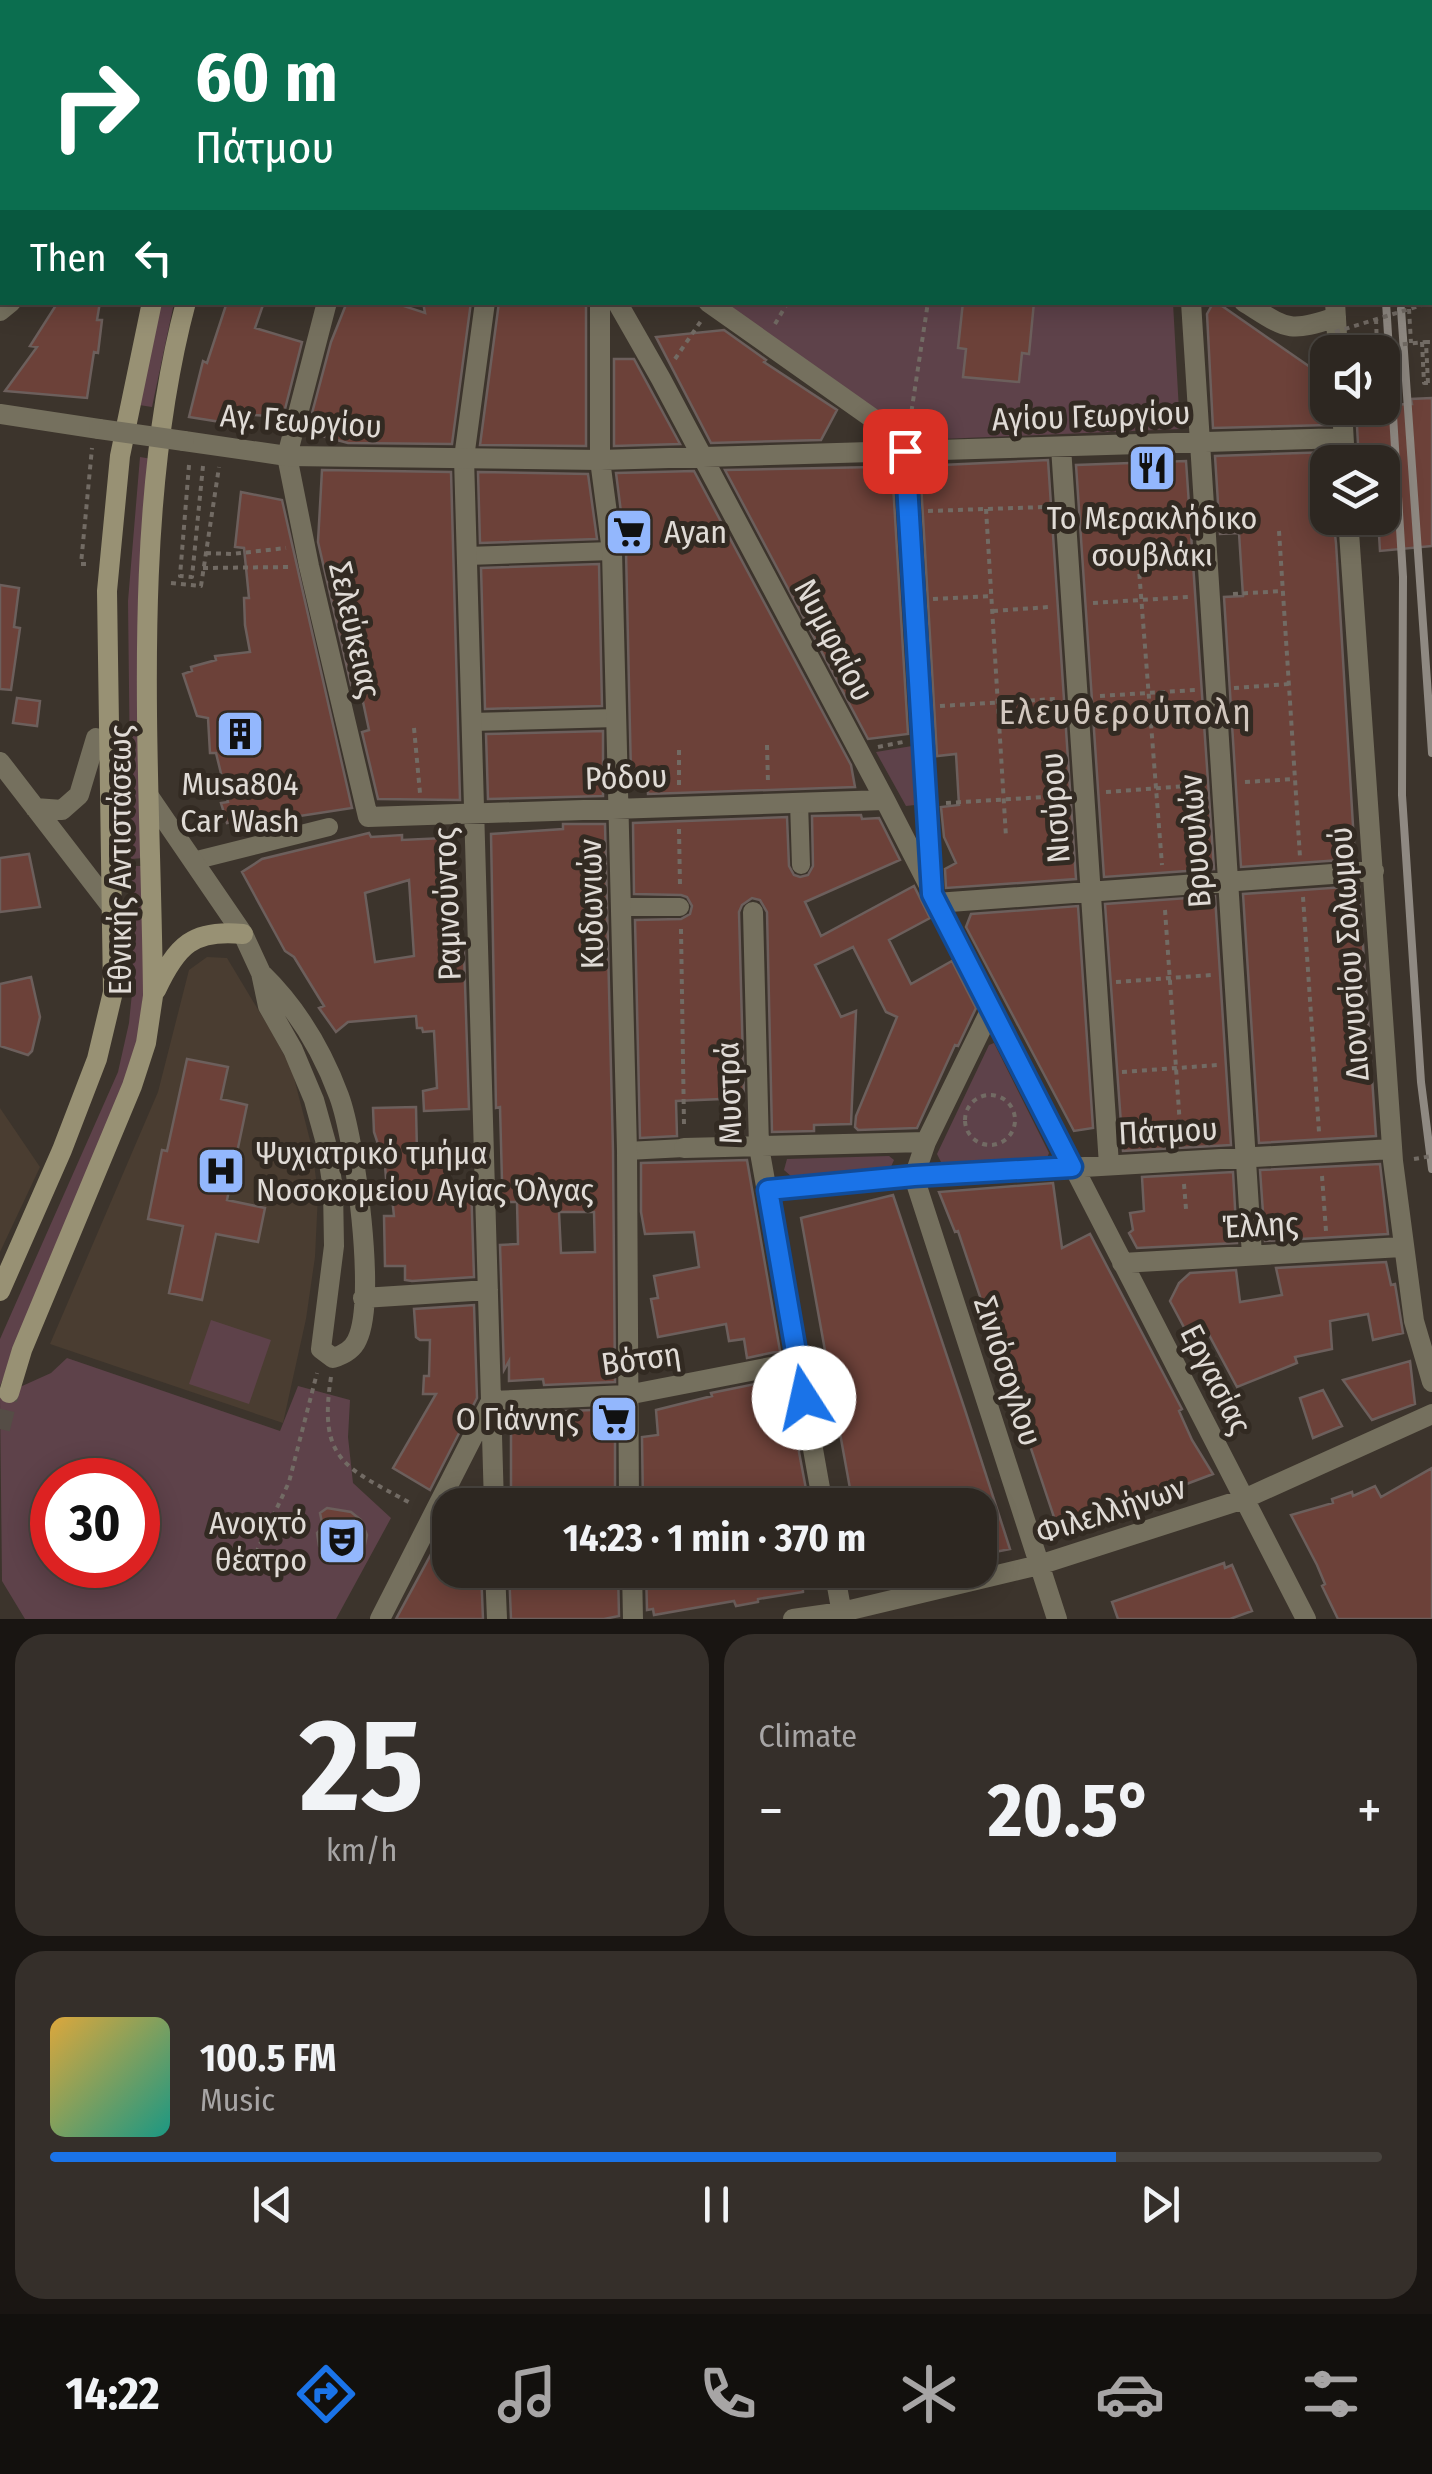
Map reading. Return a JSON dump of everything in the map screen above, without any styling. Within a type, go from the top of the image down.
[{"type":"main road","name":"Εθνικής Αντιστάσεως","points":[[0,1292],[62,1150],[108,1025],[113,992],[114,910],[106,591],[120,456],[151,305]]},
{"type":"main road","name":"Εθνικής Αντιστάσεως","points":[[8,1394],[22,1350],[132,1086],[146,1043],[153,996],[148,580],[165,402],[185,305]]},
{"type":"main road","points":[[153,996],[165,970],[191,940],[221,932],[243,934]]},
{"type":"street","points":[[288,456],[326,305]]},
{"type":"street","name":"Ραμνούντος","points":[[485,305],[464,458],[494,1488]]},
{"type":"street","name":"Κυδωνιών","points":[[600,305],[600,460],[612,551],[621,907],[630,1488]]},
{"type":"street","name":"Νυμφαίου","points":[[619,305],[885,800],[1072,1167]]},
{"type":"street","points":[[711,305],[882,425],[905,451],[934,898],[1090,892],[1374,871]]},
{"type":"street","name":"Βρυουλών","points":[[1191,305],[1252,1255]]},
{"type":"street","points":[[1249,305],[1284,327],[1336,326]]},
{"type":"street","name":"Αγ. Γεωργίου","points":[[0,414],[288,456],[600,460]]},
{"type":"street","points":[[1343,425],[1344,445]]},
{"type":"street","name":"Αγίου Γεωργίου","points":[[600,460],[1344,438]]},
{"type":"street","name":"Νισύρου","points":[[1061,447],[1108,1165]]},
{"type":"street","name":"Σελεύκειας","points":[[288,456],[307,556],[368,817]]},
{"type":"street","name":"Διονυσίου Σολωμού","points":[[1349,535],[1392,1149],[1414,1321],[1432,1382]]},
{"type":"street","points":[[468,556],[612,551]]},
{"type":"street","points":[[472,722],[616,718]]},
{"type":"street","points":[[35,808],[54,812],[74,801],[82,788],[96,738]]},
{"type":"street","points":[[0,762],[114,910]]},
{"type":"street","points":[[150,798],[243,934],[261,973],[268,1006],[293,1050],[314,1100],[333,1190],[334,1246],[327,1353],[344,1354],[357,1342],[363,1298],[358,1187],[344,1113],[311,1036],[283,994],[261,973]]},
{"type":"street","name":"Ρόδου","points":[[368,817],[885,800]]},
{"type":"street","points":[[799,802],[801,865]]},
{"type":"street","points":[[193,861],[329,827]]},
{"type":"street","points":[[621,907],[680,907]]},
{"type":"street","name":"Μυστρά","points":[[753,912],[760,1147],[819,1488]]},
{"type":"street","points":[[914,1176],[926,1142],[991,1008]]},
{"type":"street","points":[[627,1150],[926,1142]]},
{"type":"street","name":"Πάτμου","points":[[768,1190],[914,1176],[1392,1149]]},
{"type":"street","name":"Εργασίας","points":[[1072,1167],[1306,1619]]},
{"type":"street","name":"Σινιόσογλου","points":[[914,1176],[1057,1619]]},
{"type":"street","name":"Έλλης","points":[[1122,1263],[1402,1247]]},
{"type":"street","points":[[363,1298],[488,1290]]},
{"type":"street","name":"Βότση","points":[[491,1401],[627,1396],[797,1362]]},
{"type":"street","points":[[446,1488],[491,1401]]},
{"type":"street","name":"Φιλελλήνων","points":[[793,1619],[842,1616],[1039,1564],[1244,1499],[1432,1414]]},
{"type":"street","points":[[380,1619],[432,1514]]},
{"type":"street","points":[[496,1588],[497,1619]]},
{"type":"street","points":[[632,1588],[633,1619]]},
{"type":"street","points":[[837,1588],[842,1616]]},
{"type":"lane","points":[[338,0],[348,0]]},
{"type":"path","points":[[661,379],[709,305]]},
{"type":"path","points":[[905,451],[926,305]]},
{"type":"path","points":[[1336,326],[1422,305]]},
{"type":"path","points":[[1409,309],[1411,344]]},
{"type":"path","points":[[1376,318],[1377,335]]},
{"type":"path","points":[[1400,345],[1427,342],[1430,383]]},
{"type":"path","points":[[160,460],[189,465],[180,576],[192,577],[204,444]]},
{"type":"path","points":[[148,580],[201,586],[206,553],[204,444]]},
{"type":"path","points":[[908,511],[1065,507]]},
{"type":"path","points":[[986,509],[1006,837]]},
{"type":"path","points":[[1279,530],[1328,1251]]},
{"type":"path","points":[[1138,544],[1186,1209]]},
{"type":"path","points":[[206,553],[307,556]]},
{"type":"path","points":[[204,568],[307,556]]},
{"type":"path","points":[[993,611],[1283,590]]},
{"type":"path","points":[[914,600],[992,596]]},
{"type":"path","points":[[920,707],[1289,684]]},
{"type":"path","points":[[414,728],[422,813]]},
{"type":"path","points":[[858,750],[922,738]]},
{"type":"path","points":[[768,745],[768,803]]},
{"type":"path","points":[[679,750],[684,1148]]},
{"type":"path","points":[[926,804],[1295,779]]},
{"type":"path","points":[[1096,983],[1234,974]]},
{"type":"path","points":[[1102,1073],[1239,1064]]},
{"type":"path","points":[[994,1094],[1010,1103],[1016,1119],[1011,1136],[996,1145],[978,1142],[966,1130],[970,1104],[986,1095],[994,1094]]},
{"type":"path","points":[[1414,1159],[1432,1156]]},
{"type":"path","points":[[327,1353],[326,1423],[337,1454],[358,1473],[432,1514]]},
{"type":"path","points":[[256,1553],[294,1465],[327,1353]]},
{"type":"shaded area","points":[[161,305],[174,305],[152,407],[139,405]]},
{"type":"shaded area","points":[[724,305],[1173,305],[1180,429],[918,440]]},
{"type":"shaded area","points":[[140,457],[152,459],[144,858],[131,859],[128,601]]},
{"type":"shaded area","points":[[912,746],[915,805],[906,806],[876,752]]},
{"type":"shaded area","points":[[132,866],[145,866],[145,982],[135,1060],[0,1386],[0,1339],[118,1072],[133,983]]},
{"type":"shaded area","name":"Ψυχιατρικό τμήμα Νοσοκομείου Αγίας Όλγας","points":[[207,957],[227,958],[274,1036],[292,1070],[312,1148],[318,1194],[315,1257],[283,1423],[50,1344],[158,1092],[189,970]]},
{"type":"shaded area","points":[[994,1043],[1049,1153],[1047,1158],[942,1164],[937,1154],[989,1045]]},
{"type":"shaded area","points":[[0,1108],[40,1167],[0,1252]]},
{"type":"shaded area","points":[[889,1156],[894,1160],[890,1169],[792,1177],[784,1170],[787,1159]]},
{"type":"shaded area","points":[[211,1320],[271,1340],[249,1404],[189,1384]]},
{"type":"shaded area","points":[[67,1358],[280,1431],[298,1386],[350,1400],[348,1437],[353,1483],[391,1518],[336,1619],[25,1619],[2,1581],[0,1396],[51,1373]]},
{"type":"building","points":[[56,305],[100,305],[98,353],[94,352],[87,398],[5,391],[37,347],[30,346]]},
{"type":"building","points":[[226,305],[263,305],[255,328],[302,342],[283,417],[224,413],[221,422],[189,417],[203,361],[207,363]]},
{"type":"building","points":[[346,305],[401,305],[425,313],[424,305],[471,305],[452,444],[348,443],[307,432],[331,342]]},
{"type":"building","points":[[499,305],[586,305],[586,446],[480,445]]},
{"type":"building","points":[[963,305],[1034,305],[1029,354],[1022,353],[1019,382],[963,377],[966,349],[958,348]]},
{"type":"building","points":[[1212,305],[1222,306],[1310,367],[1310,425],[1329,425],[1213,428],[1207,314]]},
{"type":"building","points":[[724,330],[764,362],[837,410],[821,440],[711,443],[656,337]]},
{"type":"building","points":[[614,359],[634,359],[680,444],[614,446]]},
{"type":"building","points":[[1432,398],[1432,546],[1380,551],[1379,535],[1400,535],[1400,445],[1358,445],[1357,425],[1400,425],[1400,404],[1412,404],[1411,399]]},
{"type":"building","points":[[1310,453],[1310,535],[1335,535],[1336,543],[1355,859],[1241,867],[1224,597],[1243,596],[1239,533],[1220,534],[1215,456]]},
{"type":"building","points":[[1048,460],[1076,879],[946,888],[945,869],[956,863],[944,837],[941,807],[959,805],[956,754],[937,756],[920,466]]},
{"type":"building","points":[[1186,461],[1214,869],[1104,877],[1076,465]]},
{"type":"building","points":[[892,467],[908,734],[868,739],[725,470]]},
{"type":"building","points":[[322,470],[451,472],[460,800],[378,799],[362,732],[369,730],[359,683],[351,685],[318,542]]},
{"type":"building","points":[[694,471],[851,765],[855,787],[648,794],[647,775],[631,775],[626,551],[616,473]]},
{"type":"building","points":[[478,472],[588,474],[597,539],[480,543]]},
{"type":"building","points":[[241,492],[282,500],[352,808],[254,823],[254,830],[236,834],[233,822],[227,823],[221,803],[228,802],[216,753],[210,753],[208,718],[197,716],[183,674],[192,671],[191,667],[216,660],[215,656],[250,652],[245,625],[244,598],[249,598],[244,548],[235,547]]},
{"type":"building","points":[[599,564],[602,706],[485,709],[481,568]]},
{"type":"building","points":[[0,585],[19,588],[14,627],[20,628],[11,690],[0,689]]},
{"type":"building","points":[[17,698],[40,701],[37,726],[13,723]]},
{"type":"building","points":[[603,731],[603,796],[488,799],[486,734]]},
{"type":"building","points":[[861,815],[862,819],[879,818],[900,860],[805,902],[821,936],[914,886],[930,918],[889,940],[911,984],[952,961],[976,1008],[917,1128],[855,1127],[897,1017],[886,1012],[853,947],[815,965],[841,1017],[856,1011],[851,1124],[814,1125],[814,1131],[772,1132],[767,912],[760,900],[752,898],[739,912],[744,1098],[676,1101],[677,1136],[640,1138],[635,920],[681,919],[690,914],[692,906],[681,895],[634,894],[633,823],[787,817],[789,866],[800,877],[808,875],[813,866],[812,816]]},
{"type":"building","points":[[563,824],[605,824],[615,1382],[544,1385],[543,1379],[509,1381],[509,1361],[504,1370],[500,1245],[518,1244],[517,1202],[499,1202],[498,1182],[502,1181],[500,1107],[496,1108],[491,834],[563,829]],"holes":[[[559,1212],[594,1212],[595,1252],[561,1253]]]},
{"type":"building","points":[[369,833],[371,837],[402,835],[402,840],[444,838],[448,863],[455,867],[461,953],[464,952],[469,1109],[424,1111],[423,1091],[437,1088],[434,1031],[417,1028],[416,1016],[348,1022],[336,1032],[242,872],[262,859]],"holes":[[[409,880],[414,956],[375,962],[365,893]]]},
{"type":"building","points":[[29,854],[40,907],[0,912],[0,858]]},
{"type":"building","points":[[1359,886],[1376,1136],[1259,1143],[1243,894]]},
{"type":"building","points":[[1215,896],[1231,1145],[1123,1151],[1105,904]]},
{"type":"building","points":[[1078,906],[1093,1128],[1074,1131],[966,927],[971,914]]},
{"type":"building","points":[[31,977],[40,1017],[28,1055],[0,1046],[0,984]]},
{"type":"building","points":[[187,1059],[228,1067],[221,1099],[247,1105],[227,1200],[265,1208],[258,1242],[216,1234],[202,1300],[169,1293],[183,1226],[148,1219]]},
{"type":"building","points":[[416,1107],[417,1154],[448,1151],[451,1185],[471,1184],[474,1277],[412,1281],[405,1280],[405,1266],[385,1266],[384,1216],[394,1216],[390,1178],[386,1178],[384,1153],[374,1132],[373,1108]]},
{"type":"building","points":[[747,1160],[780,1351],[747,1358],[744,1339],[729,1341],[726,1324],[658,1337],[651,1299],[658,1298],[654,1276],[699,1267],[694,1232],[645,1234],[641,1163]]},
{"type":"building","points":[[1380,1164],[1388,1234],[1265,1241],[1260,1170]]},
{"type":"building","points":[[1233,1172],[1237,1243],[1137,1248],[1129,1233],[1133,1230],[1130,1213],[1144,1211],[1142,1177]]},
{"type":"building","points":[[1053,1183],[1062,1248],[1090,1234],[1182,1409],[1179,1411],[1192,1440],[1213,1474],[1059,1532],[958,1231],[955,1232],[939,1192]]},
{"type":"building","points":[[893,1195],[990,1488],[850,1488],[801,1218]]},
{"type":"building","points":[[1386,1262],[1391,1285],[1395,1284],[1403,1333],[1373,1340],[1368,1314],[1330,1321],[1332,1349],[1295,1357],[1297,1363],[1237,1387],[1209,1335],[1205,1337],[1199,1326],[1187,1333],[1170,1301],[1179,1283],[1190,1273],[1236,1270],[1240,1302],[1282,1295],[1276,1268]]},
{"type":"building","points":[[474,1305],[477,1398],[430,1490],[393,1468],[436,1394],[423,1394],[424,1376],[429,1376],[430,1340],[416,1337],[414,1309]]},
{"type":"building","points":[[1410,1361],[1415,1404],[1372,1420],[1343,1380]]},
{"type":"building","points":[[785,1378],[806,1488],[643,1488],[642,1437],[658,1435],[656,1410],[712,1396],[711,1393]]},
{"type":"building","points":[[1323,1390],[1342,1426],[1313,1438],[1300,1398]]},
{"type":"building","points":[[615,1409],[615,1488],[511,1488],[511,1420],[545,1418],[545,1412]]},
{"type":"building","points":[[1432,1468],[1432,1619],[1338,1619],[1317,1565],[1291,1515],[1375,1486],[1381,1497]]},
{"type":"building","name":"Ανοιχτό θέατρο","points":[[327,1508],[351,1512],[361,1520],[367,1535],[364,1549],[351,1563],[319,1546],[317,1533],[323,1527],[320,1513]]},
{"type":"building","points":[[997,1509],[1010,1549],[997,1552]]},
{"type":"building","points":[[432,1552],[432,1588],[482,1588],[483,1619],[396,1619]]},
{"type":"building","points":[[1224,1563],[1225,1568],[1232,1565],[1252,1611],[1230,1619],[1118,1619],[1112,1602]]},
{"type":"building","points":[[510,1588],[618,1588],[619,1616],[511,1619]]},
{"type":"building","points":[[646,1588],[803,1588],[803,1592],[736,1606],[734,1601],[654,1615],[653,1609],[647,1610]]},
{"type":"tunnel","points":[[0,1429],[9,1393]]},
{"type":"railway","points":[[1386,305],[1403,577],[1402,795],[1421,1082],[1432,1169]]},
{"type":"railway","points":[[1401,309],[1432,753]]},
{"type":"place","name":"Το Μερακλήδικο σουβλάκι","points":[[1152,468]]},
{"type":"place","name":"Ayan","points":[[629,532]]},
{"type":"place","name":"Musa804 Car Wash","points":[[240,734]]},
{"type":"place","name":"Ψυχιατρικό τμήμα Νοσοκομείου Αγίας Όλγας","points":[[221,1171]]},
{"type":"place","name":"Ο Γιάννης","points":[[614,1419]]},
{"type":"place","name":"Ανοιχτό θέατρο","points":[[342,1541]]},
{"type":"district","name":"Ελευθερούπολη","points":[[1126,712]]},
{"type":"route","points":[[804,1398],[768,1190],[1072,1167],[932,894],[905,451]]}]
